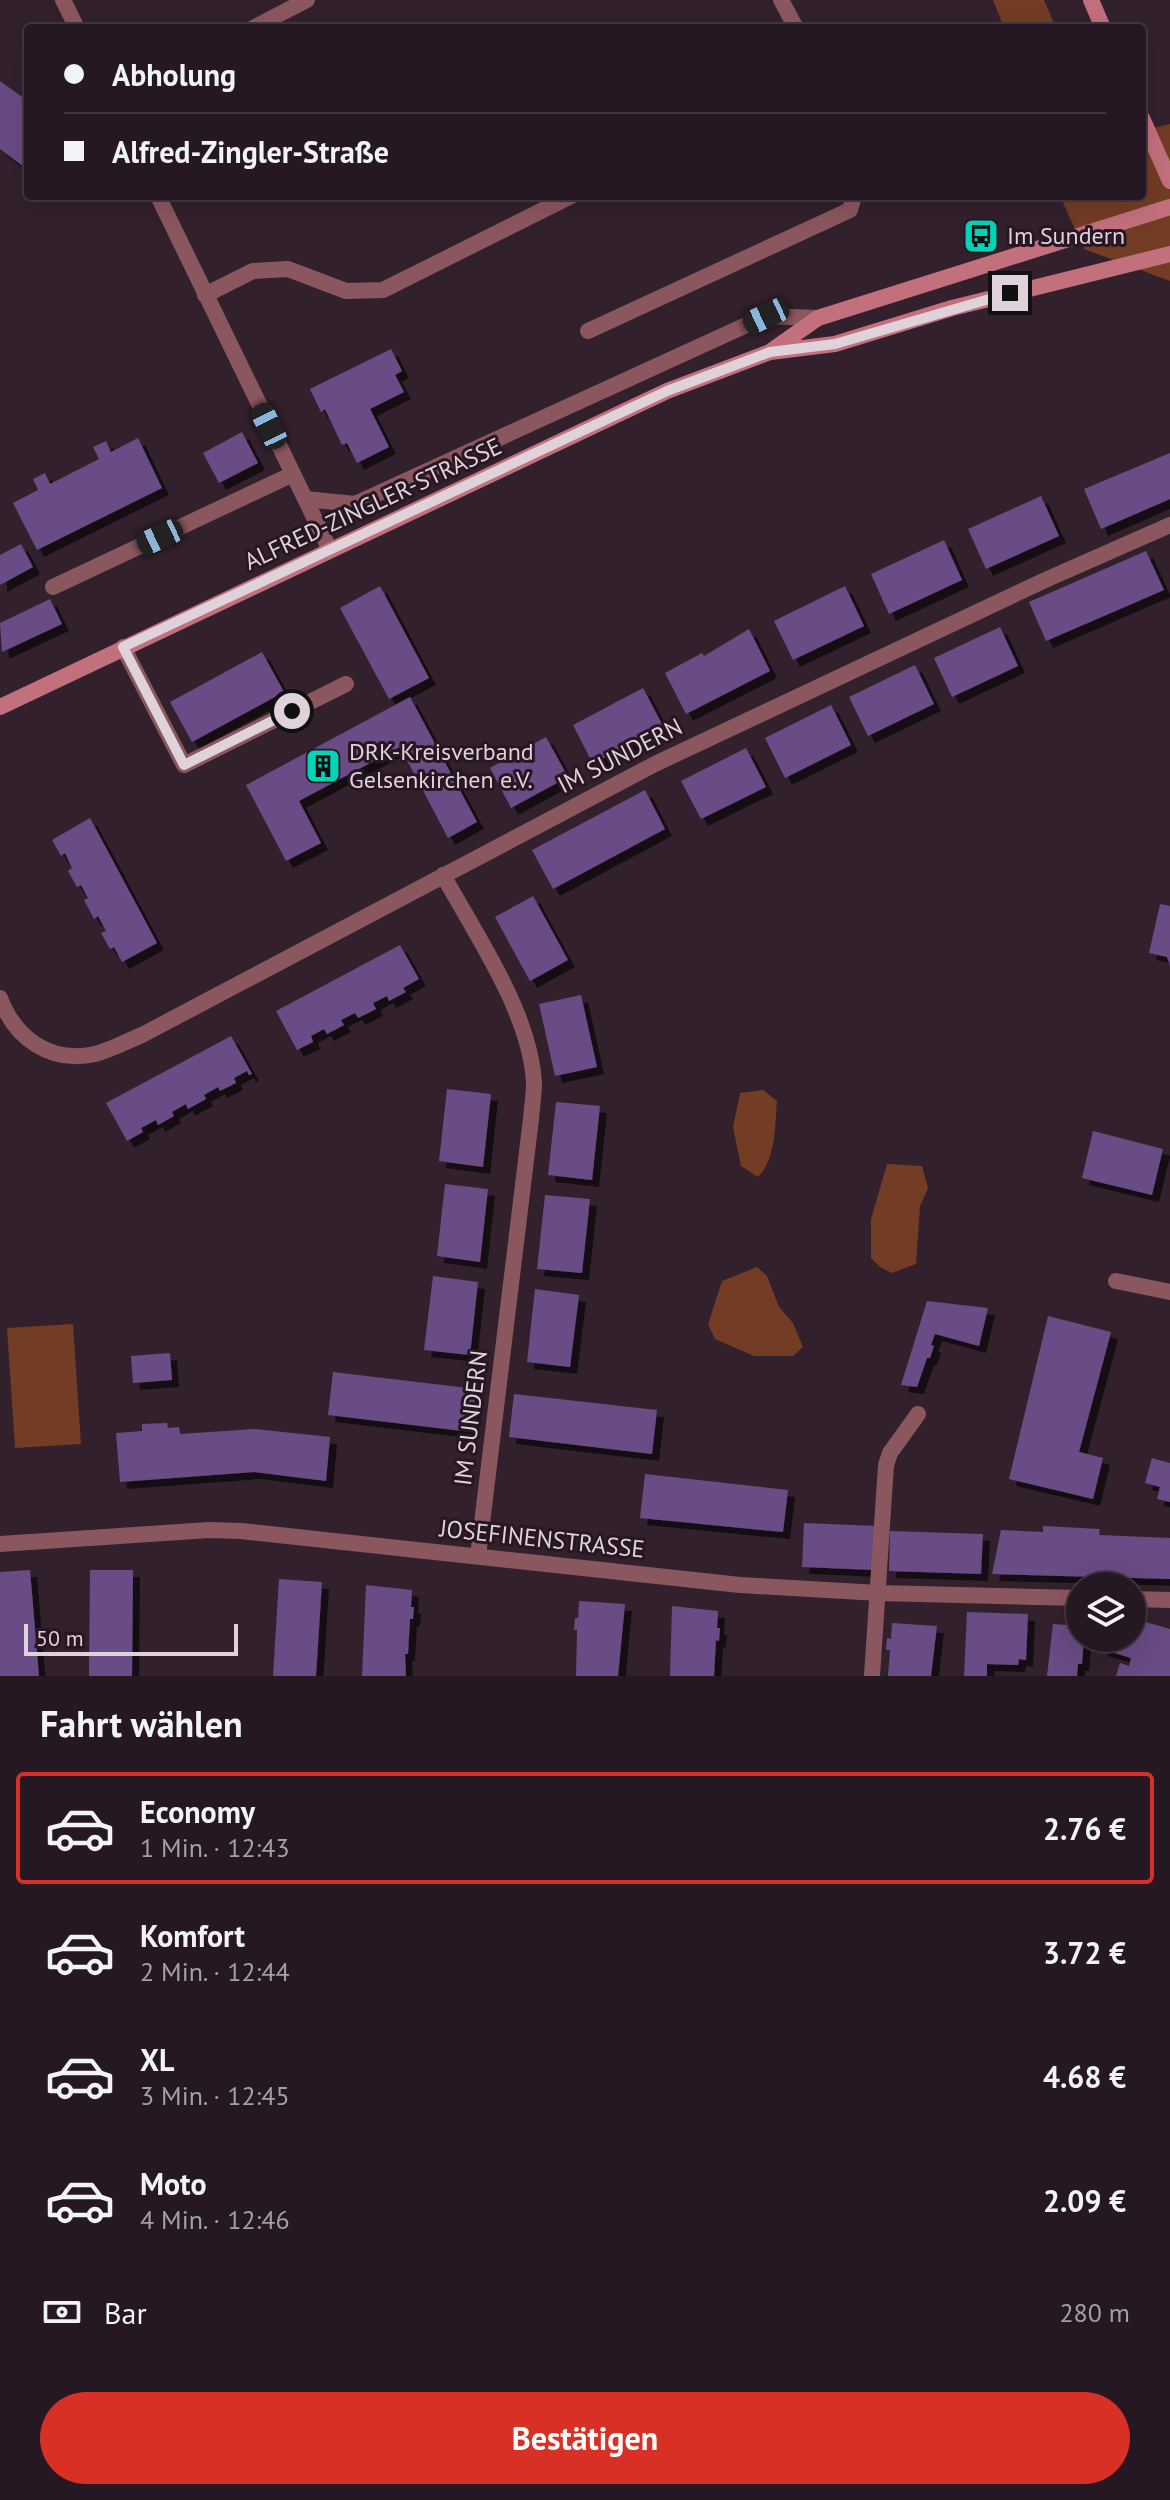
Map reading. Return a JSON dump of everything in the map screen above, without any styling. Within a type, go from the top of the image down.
[{"type":"street","points":[[63,0],[75,24]]},
{"type":"street","points":[[261,24],[307,0]]},
{"type":"street","points":[[781,0],[794,24]]},
{"type":"street","points":[[1091,0],[1101,24]]},
{"type":"street","points":[[1146,127],[1170,181]]},
{"type":"street","points":[[160,200],[330,550]]},
{"type":"street","points":[[205,295],[253,271],[288,269],[346,291],[383,290],[563,200]]},
{"type":"street","points":[[588,331],[850,210],[853,200]]},
{"type":"street","name":"ALFRED-ZINGLER-STRASSE","points":[[770,352],[818,318],[1170,207]]},
{"type":"street","name":"ALFRED-ZINGLER-STRASSE","points":[[0,707],[667,391],[770,352],[835,344],[952,308],[1170,254]]},
{"type":"street","points":[[305,499],[355,504],[766,316],[818,318]]},
{"type":"street","points":[[53,587],[293,474]]},
{"type":"street","name":"IM SUNDERN","points":[[0,998],[17,1031],[36,1046],[56,1055],[94,1054],[142,1035],[655,764],[1170,525]]},
{"type":"street","points":[[123,647],[184,765],[346,684]]},
{"type":"street","name":"IM SUNDERN","points":[[443,875],[516,1010],[534,1083],[478,1556]]},
{"type":"street","points":[[1116,1281],[1170,1292]]},
{"type":"street","points":[[872,1676],[886,1465],[890,1453],[918,1414]]},
{"type":"street","name":"JOSEFINENSTRASSE","points":[[0,1544],[209,1530],[241,1531],[740,1585],[879,1593],[1066,1598]]},
{"type":"street","points":[[1146,1599],[1170,1600]]},
{"type":"shaded area","points":[[993,0],[1044,0],[1054,24],[1002,24]]},
{"type":"shaded area","points":[[1170,124],[1170,281],[1084,249],[1062,200],[1146,200],[1146,130]]},
{"type":"shaded area","points":[[763,1090],[777,1101],[771,1151],[758,1177],[741,1166],[733,1127],[740,1093]]},
{"type":"shaded area","points":[[887,1164],[922,1166],[928,1188],[920,1206],[916,1264],[892,1273],[871,1258],[871,1219]]},
{"type":"shaded area","points":[[757,1267],[767,1276],[779,1307],[793,1323],[803,1347],[793,1356],[754,1356],[715,1339],[708,1324],[722,1281]]},
{"type":"shaded area","points":[[73,1324],[81,1444],[15,1448],[7,1328]]},
{"type":"building","points":[[0,81],[24,98],[24,167],[0,149]]},
{"type":"building","points":[[391,349],[402,371],[395,375],[404,392],[370,409],[389,447],[357,463],[347,443],[342,445],[325,409],[321,412],[310,389]]},
{"type":"building","points":[[242,432],[258,463],[219,483],[203,453]]},
{"type":"building","points":[[138,438],[162,488],[37,550],[13,503],[38,490],[33,479],[45,473],[50,484],[99,459],[93,447],[106,441],[111,452]]},
{"type":"building","points":[[1170,453],[1170,499],[1101,529],[1084,489]]},
{"type":"building","points":[[1041,496],[1059,536],[986,569],[968,529]]},
{"type":"building","points":[[944,540],[962,580],[889,614],[871,574]]},
{"type":"building","points":[[21,544],[33,567],[0,585],[0,555]]},
{"type":"building","points":[[1146,551],[1164,590],[1046,641],[1029,602]]},
{"type":"building","points":[[380,586],[429,678],[389,699],[340,608]]},
{"type":"building","points":[[845,586],[864,626],[793,660],[774,621]]},
{"type":"building","points":[[50,599],[62,624],[2,652],[0,623]]},
{"type":"building","points":[[1000,627],[1018,666],[952,697],[934,658]]},
{"type":"building","points":[[749,629],[770,671],[686,714],[665,673],[702,653],[704,656]]},
{"type":"building","points":[[262,652],[284,692],[192,742],[170,702]]},
{"type":"building","points":[[915,665],[934,704],[868,736],[849,697]]},
{"type":"building","points":[[643,688],[663,726],[593,764],[573,725]]},
{"type":"building","name":"DRK-Kreisverband Gelsenkirchen e.V.","points":[[410,697],[477,822],[448,838],[400,747],[299,801],[321,843],[286,861],[246,785]]},
{"type":"building","points":[[831,705],[851,745],[785,778],[765,738]]},
{"type":"building","points":[[546,737],[568,777],[511,808],[490,768]]},
{"type":"building","points":[[746,748],[766,787],[701,819],[681,781]]},
{"type":"building","points":[[645,790],[665,829],[553,889],[532,850]]},
{"type":"building","points":[[90,818],[157,943],[122,962],[101,933],[106,931],[98,916],[94,919],[84,900],[88,898],[81,885],[77,887],[68,871],[72,868],[65,853],[61,856],[52,840]]},
{"type":"building","points":[[533,896],[568,960],[530,981],[495,917]]},
{"type":"building","points":[[1160,904],[1170,906],[1170,965],[1167,957],[1149,953]]},
{"type":"building","points":[[400,945],[419,979],[403,988],[406,992],[389,1001],[387,996],[373,1003],[376,1009],[358,1018],[355,1013],[341,1020],[344,1025],[327,1034],[324,1029],[311,1036],[313,1042],[297,1050],[276,1011]]},
{"type":"building","points":[[581,995],[597,1067],[555,1076],[539,1004]]},
{"type":"building","points":[[231,1036],[252,1074],[249,1075],[247,1071],[234,1078],[236,1083],[220,1091],[218,1087],[204,1095],[206,1099],[188,1109],[186,1104],[172,1112],[174,1116],[158,1125],[156,1120],[127,1141],[106,1103]]},
{"type":"building","points":[[447,1089],[491,1094],[483,1167],[439,1161]]},
{"type":"building","points":[[556,1102],[600,1106],[592,1180],[548,1175]]},
{"type":"building","points":[[1093,1131],[1163,1149],[1152,1195],[1082,1178]]},
{"type":"building","points":[[445,1184],[488,1189],[480,1262],[437,1256]]},
{"type":"building","points":[[545,1195],[590,1199],[582,1273],[537,1269]]},
{"type":"building","points":[[433,1276],[478,1282],[470,1355],[424,1350]]},
{"type":"building","points":[[535,1289],[579,1295],[570,1367],[527,1362]]},
{"type":"building","points":[[927,1301],[988,1308],[979,1346],[935,1334],[930,1358],[927,1358],[917,1387],[901,1385]]},
{"type":"building","points":[[1048,1316],[1111,1332],[1079,1452],[1103,1458],[1093,1499],[1009,1479]]},
{"type":"building","points":[[170,1353],[172,1380],[133,1383],[131,1356]]},
{"type":"building","points":[[333,1372],[476,1389],[471,1432],[328,1415]]},
{"type":"building","points":[[514,1394],[657,1410],[652,1454],[509,1437]]},
{"type":"building","points":[[167,1423],[168,1428],[179,1427],[180,1434],[255,1429],[330,1437],[326,1481],[254,1472],[120,1482],[116,1433],[142,1431],[142,1424]]},
{"type":"building","points":[[1152,1458],[1170,1463],[1170,1502],[1157,1499],[1160,1487],[1145,1483]]},
{"type":"building","points":[[645,1474],[788,1490],[783,1532],[640,1518]]},
{"type":"building","points":[[804,1523],[877,1526],[875,1570],[802,1567]]},
{"type":"building","points":[[1043,1526],[1100,1529],[1099,1535],[1170,1538],[1170,1579],[1146,1578],[1146,1572],[1066,1572],[1066,1576],[992,1574],[1001,1530],[1043,1532]]},
{"type":"building","points":[[890,1531],[983,1534],[981,1574],[889,1571]]},
{"type":"building","points":[[30,1570],[39,1676],[0,1676],[0,1572]]},
{"type":"building","points":[[90,1570],[133,1570],[132,1676],[89,1676]]},
{"type":"building","points":[[279,1579],[322,1582],[316,1676],[273,1676]]},
{"type":"building","points":[[366,1585],[412,1590],[411,1607],[414,1607],[413,1619],[410,1619],[408,1654],[405,1654],[406,1676],[362,1676]]},
{"type":"building","points":[[579,1601],[625,1604],[618,1676],[576,1676],[577,1630],[574,1630]]},
{"type":"building","points":[[672,1606],[718,1611],[717,1628],[720,1628],[719,1641],[716,1640],[714,1676],[670,1676]]},
{"type":"building","points":[[967,1612],[1028,1614],[1026,1660],[1019,1659],[1018,1665],[987,1664],[987,1676],[964,1676]]},
{"type":"building","points":[[1146,1622],[1170,1629],[1170,1676],[1116,1676],[1120,1663],[1129,1666],[1131,1658],[1111,1652],[1146,1652]]},
{"type":"building","points":[[892,1623],[937,1626],[931,1676],[888,1676],[890,1650],[886,1650],[887,1638],[891,1639]]},
{"type":"building","points":[[1053,1624],[1066,1625],[1066,1652],[1083,1652],[1082,1664],[1078,1664],[1077,1676],[1047,1676]]},
{"type":"place","name":"Im Sundern","points":[[981,236]]},
{"type":"place","name":"DRK-Kreisverband Gelsenkirchen e.V.","points":[[323,766]]},
{"type":"route","points":[[292,711],[184,765],[123,647],[667,391],[770,352],[835,344],[1010,293]]}]
